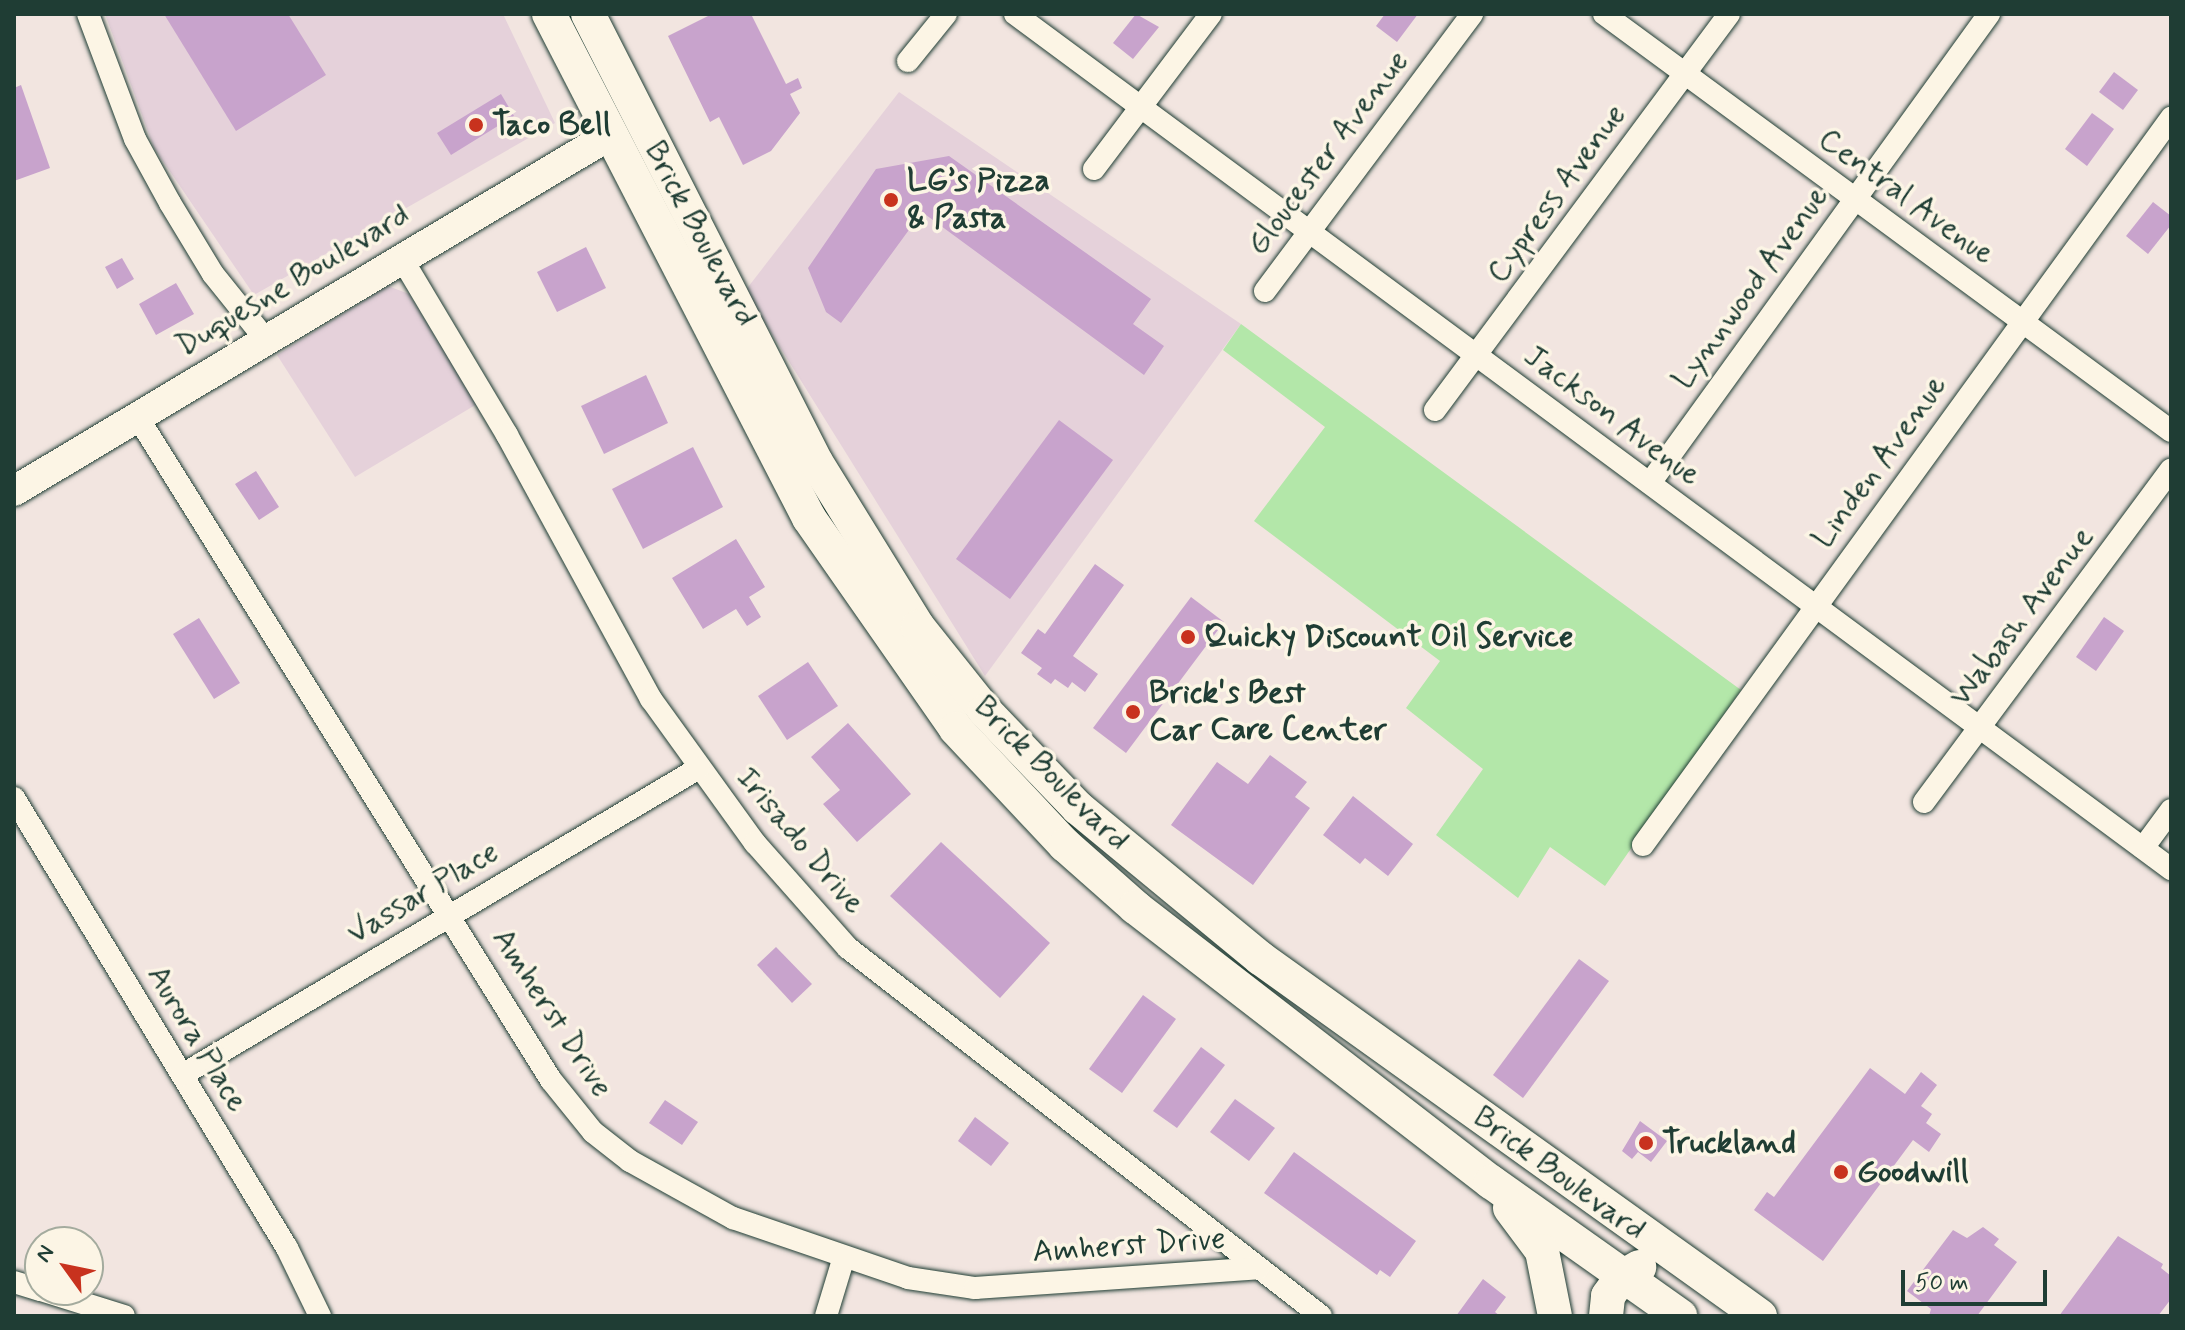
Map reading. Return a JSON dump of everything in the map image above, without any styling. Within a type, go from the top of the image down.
[{"type":"main road","name":"Brick Boulevard","points":[[549,14],[809,518],[956,729],[1065,845],[1135,907],[1491,1182],[1607,1301],[1680,1316]]},
{"type":"main road","name":"Brick Boulevard","points":[[588,14],[816,462],[918,627],[985,711],[1087,815],[1260,958],[1683,1264],[1760,1316]]},
{"type":"main road","points":[[616,69],[619,14]]},
{"type":"main road","points":[[1491,1182],[1542,1251],[1555,1316]]},
{"type":"main road","points":[[1607,1301],[1652,1264],[1683,1264]]},
{"type":"street","points":[[88,14],[135,139],[213,274],[266,340]]},
{"type":"street","points":[[908,61],[946,14]]},
{"type":"street","name":"Jackson Avenue","points":[[1015,14],[1650,483],[1814,608],[2171,869]]},
{"type":"street","points":[[1094,169],[1211,14]]},
{"type":"street","name":"Gloucester Avenue","points":[[1265,291],[1472,14]]},
{"type":"street","name":"Central Avenue","points":[[1604,14],[2171,431]]},
{"type":"street","name":"Cypress Avenue","points":[[1435,410],[1729,14]]},
{"type":"street","name":"Lynnwood Avenue","points":[[1650,483],[1989,14]]},
{"type":"street","name":"Linden Avenue","points":[[1643,845],[2171,118]]},
{"type":"street","name":"Duquesne Boulevard","points":[[14,491],[401,257],[610,135]]},
{"type":"street","name":"Irisado Drive","points":[[401,257],[507,435],[651,699],[755,843],[848,948],[1321,1316]]},
{"type":"street","name":"Amherst Drive","points":[[137,416],[551,1080],[593,1132],[630,1161],[733,1218],[843,1260],[908,1278],[975,1288],[1258,1268]]},
{"type":"street","name":"Wabash Avenue","points":[[1924,802],[2171,470]]},
{"type":"street","name":"Vassar Place","points":[[182,1075],[699,768]]},
{"type":"street","name":"Aurora Place","points":[[14,798],[287,1248],[320,1316]]},
{"type":"street","points":[[2143,848],[2171,810]]},
{"type":"street","points":[[826,1316],[843,1260]]},
{"type":"street","points":[[92,1306],[124,1316]]},
{"type":"shaded area","points":[[105,14],[503,14],[555,123],[254,295],[154,148]]},
{"type":"shaded area","points":[[899,92],[1241,324],[985,676],[745,291]]},
{"type":"shaded area","points":[[388,286],[409,294],[477,404],[355,477],[277,355]]},
{"type":"green space","points":[[1241,324],[1741,690],[1605,886],[1550,847],[1518,898],[1436,835],[1483,769],[1406,708],[1440,661],[1254,521],[1325,427],[1223,350]]},
{"type":"building","points":[[164,14],[288,14],[326,75],[236,131]]},
{"type":"building","points":[[712,14],[751,14],[786,84],[798,78],[802,88],[790,94],[800,113],[771,151],[743,165],[719,117],[710,122],[668,36]]},
{"type":"building","points":[[1136,14],[1159,27],[1133,59],[1113,43]]},
{"type":"building","points":[[1385,14],[1418,14],[1397,42],[1376,26]]},
{"type":"building","points":[[2114,72],[2138,90],[2123,110],[2099,92]]},
{"type":"building","points":[[21,85],[50,168],[14,181],[14,88]]},
{"type":"building","name":"Taco Bell","points":[[501,94],[514,116],[451,155],[437,133]]},
{"type":"building","points":[[2092,113],[2114,129],[2087,166],[2065,149]]},
{"type":"building","points":[[949,156],[1151,299],[1133,324],[1164,346],[1144,375],[922,212],[841,323],[826,312],[808,268],[876,169]]},
{"type":"building","points":[[2153,202],[2171,216],[2171,225],[2148,254],[2126,236]]},
{"type":"building","points":[[586,247],[606,288],[557,312],[537,272]]},
{"type":"building","points":[[122,258],[134,279],[117,289],[105,267]]},
{"type":"building","points":[[176,283],[194,314],[156,335],[139,304]]},
{"type":"building","points":[[646,375],[668,423],[604,454],[581,406]]},
{"type":"building","points":[[1059,420],[1113,460],[1010,599],[956,559]]},
{"type":"building","points":[[693,447],[723,507],[643,549],[612,489]]},
{"type":"building","points":[[256,471],[279,507],[259,520],[235,484]]},
{"type":"building","points":[[736,539],[765,587],[749,597],[761,617],[747,626],[736,609],[703,629],[672,578]]},
{"type":"building","points":[[1095,564],[1124,585],[1073,656],[1098,674],[1085,692],[1072,682],[1068,688],[1055,679],[1051,684],[1037,674],[1042,668],[1021,653],[1038,629],[1045,634]]},
{"type":"building","points":[[1191,597],[1224,622],[1126,753],[1093,728]]},
{"type":"building","points":[[2104,617],[2124,631],[2096,671],[2076,657]]},
{"type":"building","points":[[199,618],[240,683],[214,699],[173,634]]},
{"type":"building","points":[[808,662],[838,706],[787,740],[758,696]]},
{"type":"building","points":[[848,723],[911,794],[857,842],[823,804],[840,790],[811,757]]},
{"type":"building","points":[[1270,755],[1307,782],[1295,797],[1310,808],[1253,885],[1171,825],[1217,762],[1248,784]]},
{"type":"building","points":[[1353,796],[1413,844],[1388,876],[1365,858],[1360,864],[1323,835]]},
{"type":"building","points":[[941,842],[1050,943],[1000,998],[890,896]]},
{"type":"building","points":[[776,947],[812,984],[792,1003],[757,965]]},
{"type":"building","points":[[1579,959],[1609,981],[1523,1098],[1493,1075]]},
{"type":"building","points":[[1143,995],[1176,1019],[1122,1093],[1089,1069]]},
{"type":"building","points":[[1201,1047],[1225,1065],[1177,1128],[1153,1111]]},
{"type":"building","name":"Goodwill","points":[[1870,1068],[1905,1094],[1921,1072],[1937,1085],[1921,1106],[1932,1114],[1926,1123],[1941,1134],[1929,1152],[1913,1140],[1823,1261],[1754,1210],[1767,1192],[1774,1197]]},
{"type":"building","points":[[1235,1099],[1275,1128],[1249,1161],[1210,1132]]},
{"type":"building","points":[[665,1100],[698,1122],[682,1145],[649,1123]]},
{"type":"building","points":[[975,1117],[1009,1143],[991,1166],[958,1141]]},
{"type":"building","name":"Truckland","points":[[1640,1121],[1667,1141],[1651,1162],[1638,1152],[1632,1159],[1622,1151]]},
{"type":"building","points":[[1294,1152],[1416,1241],[1390,1277],[1380,1270],[1377,1275],[1264,1193]]},
{"type":"building","points":[[1983,1227],[1999,1239],[1994,1245],[2017,1262],[1977,1316],[1929,1316],[1931,1309],[1907,1291],[1953,1230],[1967,1238]]},
{"type":"building","points":[[2118,1236],[2163,1264],[2161,1268],[2171,1276],[2171,1299],[2158,1316],[2059,1316]]},
{"type":"building","points":[[1483,1279],[1506,1297],[1495,1312],[1500,1316],[1456,1316]]},
{"type":"place","name":"Taco Bell","points":[[476,125]]},
{"type":"place","name":"LG’s Pizza & Pasta","points":[[891,200]]},
{"type":"place","name":"Quicky Discount Oil Service","points":[[1188,637]]},
{"type":"place","name":"Brick's Best Car Care Center","points":[[1133,712]]},
{"type":"place","name":"Truckland","points":[[1646,1143]]},
{"type":"place","name":"Goodwill","points":[[1841,1172]]}]
